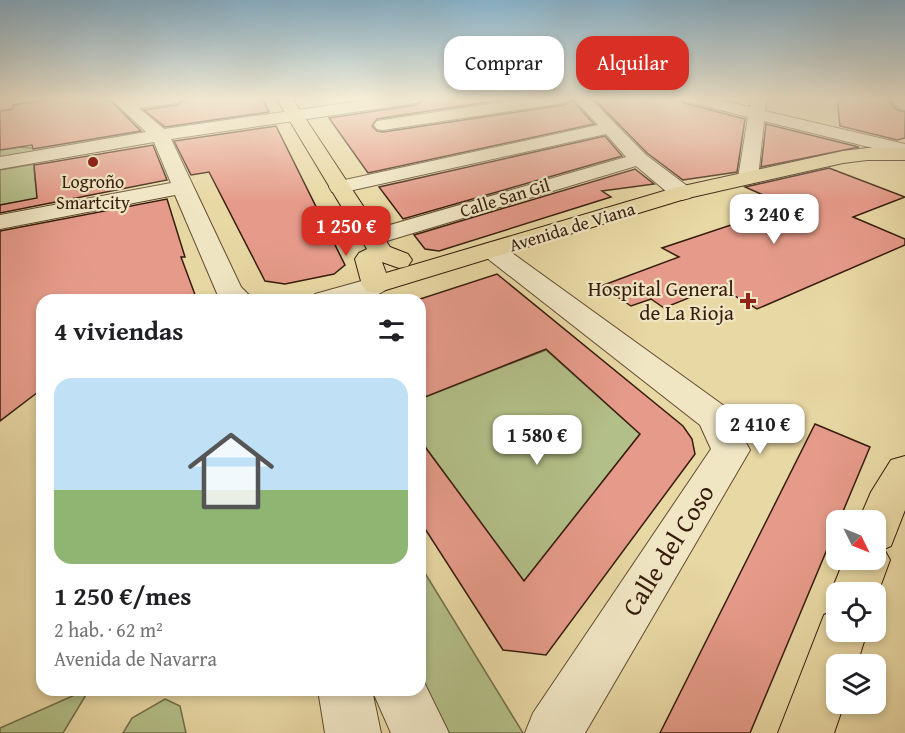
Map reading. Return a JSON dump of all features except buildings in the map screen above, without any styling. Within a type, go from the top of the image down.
[{"type":"main road","points":[[314,132],[340,187],[376,245],[407,263],[423,263],[492,250]]},
{"type":"main road","name":"Avenida de Viana","points":[[376,285],[682,193],[856,155],[905,152]]},
{"type":"main road","name":"Avenida de Viana","points":[[821,163],[863,164],[905,170]]},
{"type":"main road","points":[[376,245],[368,259],[376,285]]},
{"type":"main road","points":[[884,510],[905,471]]},
{"type":"main road","points":[[806,733],[838,642]]},
{"type":"street","points":[[157,132],[232,294]]},
{"type":"street","points":[[0,163],[171,132]]},
{"type":"street","points":[[398,132],[429,169]]},
{"type":"street","points":[[340,187],[591,132]]},
{"type":"street","points":[[614,132],[639,159],[682,193]]},
{"type":"street","points":[[748,178],[754,132]]},
{"type":"street","points":[[842,132],[905,152]]},
{"type":"street","name":"Calle San Gil","points":[[376,245],[639,159]]},
{"type":"street","points":[[0,222],[183,187]]},
{"type":"street","name":"Calle del Coso","points":[[492,250],[714,417],[731,450],[553,733]]},
{"type":"street","name":"Avenida de Viana","points":[[345,294],[376,285]]},
{"type":"street","points":[[346,696],[353,733]]},
{"type":"street","points":[[402,696],[421,733]]},
{"type":"green space","points":[[120,132],[136,132],[139,135],[0,157],[0,150],[30,148]]},
{"type":"green space","points":[[34,164],[35,180],[41,198],[0,205],[0,170]]},
{"type":"green space","points":[[546,350],[640,434],[524,581],[426,448],[426,397]]},
{"type":"green space","points":[[426,575],[523,733],[450,733],[440,722],[426,693]]},
{"type":"green space","points":[[72,696],[85,696],[63,733],[0,733],[0,728]]},
{"type":"green space","points":[[165,699],[180,706],[186,733],[123,733],[132,718]]},
{"type":"place","name":"Logroño Smartcity","points":[[93,162]]},
{"type":"place","name":"Hospital General de La Rioja","points":[[748,301]]}]
